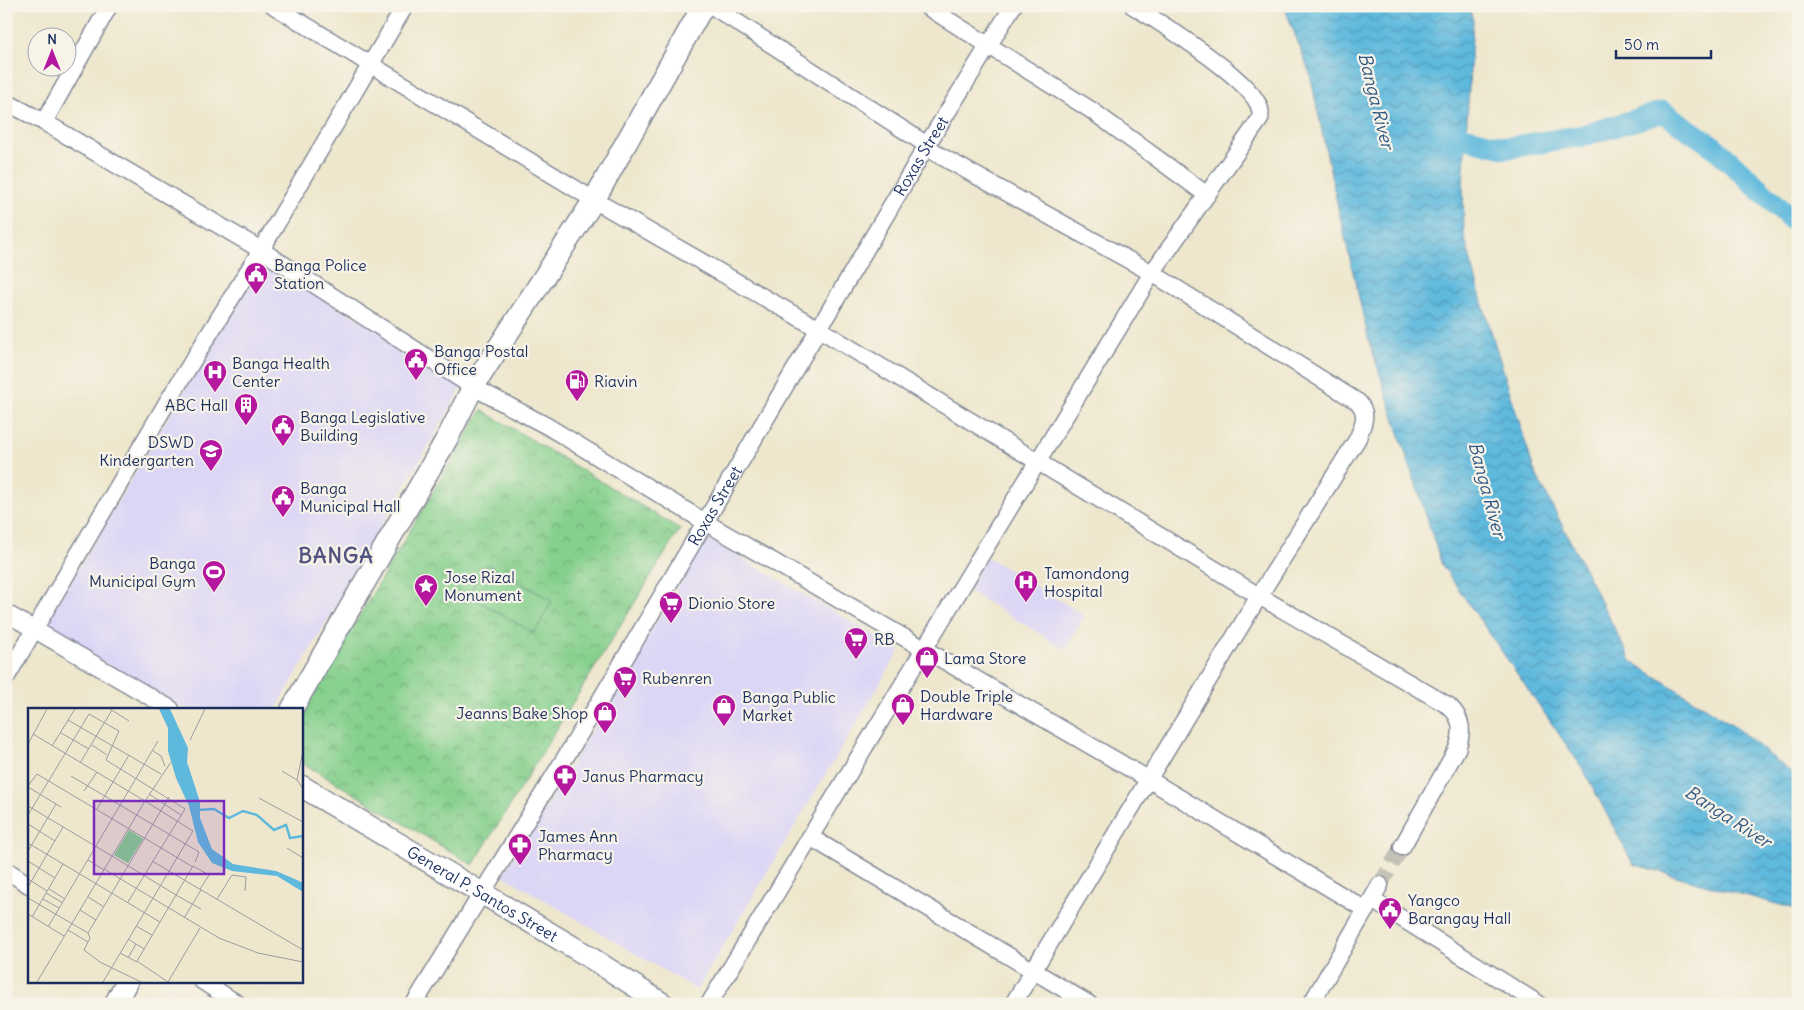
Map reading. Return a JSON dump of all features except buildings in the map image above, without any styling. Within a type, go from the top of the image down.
[{"type":"main road","points":[[293,708],[439,452],[473,387],[594,200],[703,6]]},
{"type":"main road","name":"General P. Santos Street","points":[[302,787],[480,894],[583,953],[663,1004]]},
{"type":"main road","points":[[115,1004],[126,982]]},
{"type":"street","points":[[44,122],[109,6]]},
{"type":"street","points":[[274,6],[594,200],[819,329],[1259,596],[1394,673],[1456,712],[1462,729],[1457,749],[1402,847]]},
{"type":"street","points":[[6,678],[166,404],[261,250],[369,64],[405,6]]},
{"type":"street","points":[[712,6],[943,157],[1152,272],[1358,402],[1364,410],[1364,422],[1358,438],[1259,596],[1013,1004]]},
{"type":"street","points":[[926,6],[1092,110],[1207,195]]},
{"type":"street","name":"Roxas Street","points":[[414,1004],[598,704],[927,145],[1013,6]]},
{"type":"street","points":[[709,1004],[1152,272],[1257,126],[1260,119],[1258,104],[1226,71],[1170,29],[1133,6]]},
{"type":"street","points":[[6,102],[44,122],[261,250],[473,387],[547,426],[705,522],[1539,1004]]},
{"type":"street","points":[[6,613],[169,708]]},
{"type":"street","points":[[810,837],[1089,1004]]},
{"type":"street","points":[[6,870],[28,884]]},
{"type":"street","points":[[1311,1004],[1380,886]]},
{"type":"street","points":[[204,982],[238,1004]]},
{"type":"shaded area","points":[[261,261],[465,382],[277,708],[184,708],[43,628]]},
{"type":"shaded area","name":"Banga Public Market","points":[[707,538],[900,650],[697,990],[502,875],[547,805]]},
{"type":"shaded area","name":"Tamondong Hospital","points":[[987,557],[1085,616],[1065,649],[967,590]]},
{"type":"green space","points":[[482,410],[680,529],[473,865],[302,763],[302,712]]},
{"type":"green space","points":[[487,564],[552,601],[534,633],[468,595]]},
{"type":"water","name":"Banga River","points":[[1284,6],[1469,6],[1473,20],[1463,186],[1464,235],[1482,302],[1534,470],[1631,661],[1733,725],[1798,778],[1798,910],[1633,864],[1583,769],[1442,565],[1369,341],[1310,74]]},
{"type":"waterway","points":[[1437,131],[1506,148],[1581,136],[1663,112],[1714,147],[1798,225]]},
{"type":"tunnel","points":[[1380,885],[1402,847]]},
{"type":"place","name":"Banga Police Station","points":[[256,295]]},
{"type":"place","name":"Banga Postal Office","points":[[416,381]]},
{"type":"place","name":"Banga Health Center","points":[[215,393]]},
{"type":"place","name":"Riavin","points":[[577,402]]},
{"type":"place","name":"ABC Hall","points":[[246,426]]},
{"type":"place","name":"Banga Legislative Building","points":[[283,447]]},
{"type":"place","name":"DSWD Kindergarten","points":[[211,472]]},
{"type":"place","name":"Banga Municipal Hall","points":[[283,518]]},
{"type":"place","name":"Banga Municipal Gym","points":[[214,593]]},
{"type":"place","name":"Tamondong Hospital","points":[[1026,603]]},
{"type":"place","name":"Jose Rizal Monument","points":[[426,607]]},
{"type":"place","name":"Dionio Store","points":[[671,624]]},
{"type":"place","name":"RB","points":[[856,660]]},
{"type":"place","name":"Lama Store","points":[[927,679]]},
{"type":"place","name":"Rubenren","points":[[625,699]]},
{"type":"place","name":"Double Triple Hardware","points":[[903,726]]},
{"type":"place","name":"Banga Public Market","points":[[724,727]]},
{"type":"place","name":"Jeanns Bake Shop","points":[[605,734]]},
{"type":"place","name":"Janus Pharmacy","points":[[565,797]]},
{"type":"place","name":"James Ann Pharmacy","points":[[520,866]]},
{"type":"place","name":"Yangco Barangay Hall","points":[[1390,930]]},
{"type":"district","name":"BANGA","points":[[336,556]]}]
